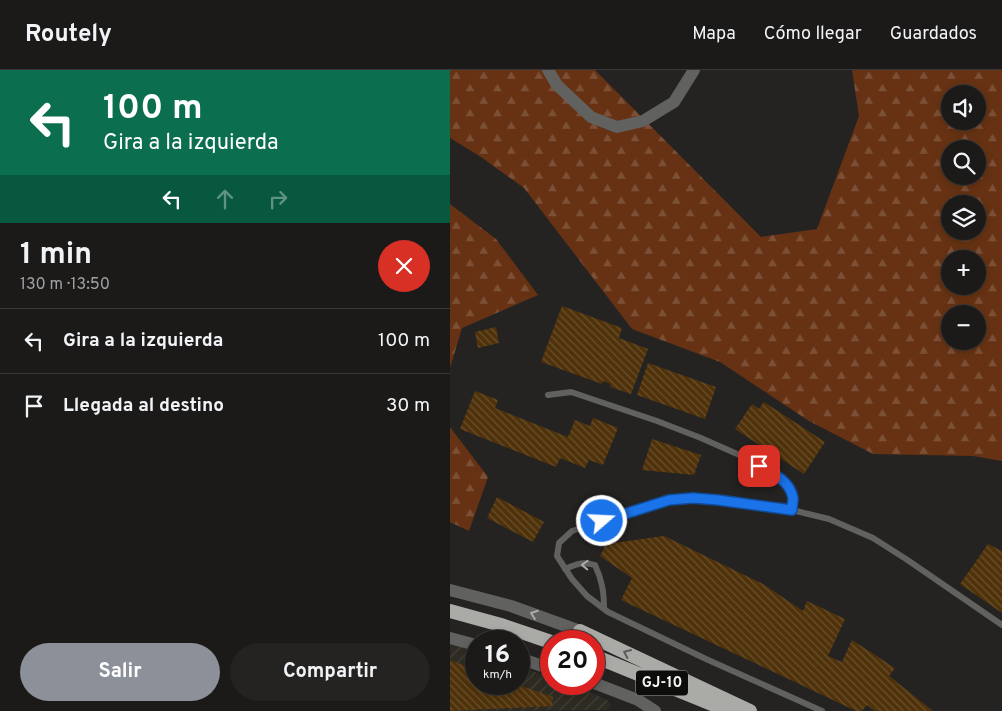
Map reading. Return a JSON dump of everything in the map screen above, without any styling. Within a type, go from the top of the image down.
[{"type":"highway","points":[[450,612],[501,625],[540,638]]},
{"type":"highway","points":[[605,643],[750,711]]},
{"type":"highway","name":"GJ-10","points":[[605,660],[729,711]]},
{"type":"street","points":[[548,70],[557,85],[591,117],[617,127],[643,121],[674,102],[694,70]]},
{"type":"street","points":[[450,590],[511,606],[577,630]]},
{"type":"street","points":[[450,638],[465,642]]},
{"type":"street","points":[[605,687],[638,700],[655,711]]},
{"type":"lane","points":[[548,395],[571,392],[701,438],[744,457],[783,481],[793,498],[792,510]]},
{"type":"lane","points":[[822,711],[706,659],[608,612],[586,596],[572,579],[557,556],[559,543],[572,531],[669,500],[693,498],[718,500],[792,510],[829,519],[873,538],[1002,625]]},
{"type":"lane","points":[[565,569],[575,564],[586,563],[595,565],[601,577],[604,609]]},
{"type":"shaded area","points":[[450,645],[465,648],[465,695],[530,695],[530,670],[540,674],[540,695],[596,695],[607,700],[611,705],[607,710],[450,711]]},
{"type":"green space","points":[[450,70],[595,70],[761,237],[817,229],[859,116],[852,70],[1002,70],[1002,461],[973,456],[873,454],[809,421],[720,362],[632,329],[524,188],[481,157],[450,138]]},
{"type":"green space","points":[[450,204],[496,239],[538,295],[462,328],[450,368]]},
{"type":"green space","points":[[450,427],[488,477],[469,531],[450,522]]},
{"type":"building","points":[[562,306],[622,328],[619,338],[648,349],[631,394],[610,387],[611,384],[603,381],[602,384],[541,362]]},
{"type":"building","points":[[496,327],[499,343],[478,348],[475,332]]},
{"type":"building","points":[[648,363],[716,387],[705,419],[637,395]]},
{"type":"building","points":[[475,391],[498,400],[495,408],[568,437],[575,420],[590,426],[593,418],[618,428],[603,465],[589,460],[585,468],[560,458],[556,467],[460,429]]},
{"type":"building","points":[[764,402],[825,442],[804,474],[735,429],[752,404],[759,409]]},
{"type":"building","points":[[652,439],[701,455],[694,475],[642,470]]},
{"type":"building","points":[[497,497],[544,522],[533,542],[487,518]]},
{"type":"building","points":[[664,536],[763,584],[803,611],[807,601],[845,619],[828,656],[842,662],[852,640],[895,668],[889,676],[933,711],[875,711],[867,705],[862,711],[856,711],[621,600],[632,578],[600,556],[606,544]]},
{"type":"building","points":[[988,544],[1002,551],[1002,613],[960,584]]},
{"type":"building","points":[[450,660],[465,666],[465,695],[530,695],[530,689],[540,692],[540,695],[553,697],[552,706],[450,711]]},
{"type":"route","points":[[602,521],[669,500],[693,498],[792,510],[793,498],[783,481],[759,466]]}]
